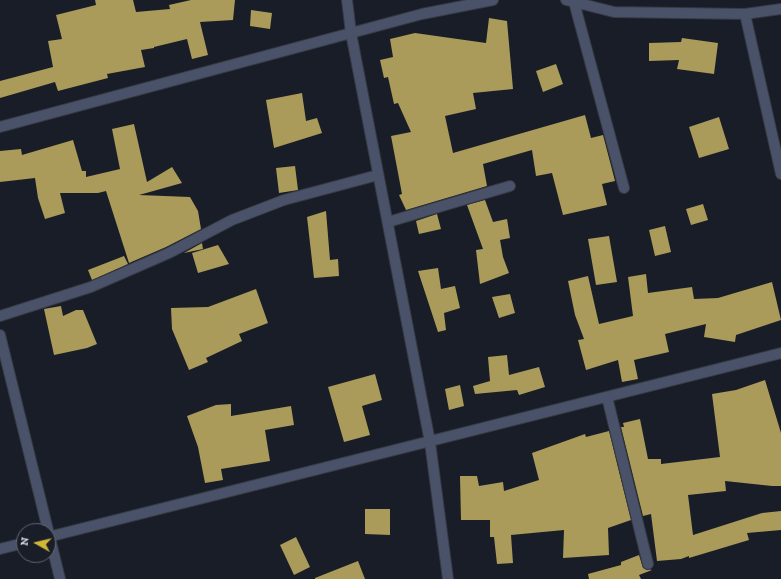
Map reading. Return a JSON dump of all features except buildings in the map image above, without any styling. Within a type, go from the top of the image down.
[{"type":"street","points":[[347,0],[351,33],[430,442],[448,579]]},
{"type":"street","points":[[0,127],[456,4],[493,0]]},
{"type":"street","points":[[570,1],[614,12],[745,14],[781,9]]},
{"type":"street","points":[[570,1],[624,188]]},
{"type":"street","points":[[745,14],[781,174]]},
{"type":"street","points":[[0,316],[91,287],[169,253],[232,220],[284,200],[378,175]]},
{"type":"street","points":[[388,222],[510,186]]},
{"type":"street","points":[[0,335],[46,523]]},
{"type":"street","points":[[56,535],[607,398],[781,353]]},
{"type":"street","points":[[607,398],[648,564]]},
{"type":"street","points":[[0,549],[16,545]]},
{"type":"street","points":[[56,563],[60,579]]}]
